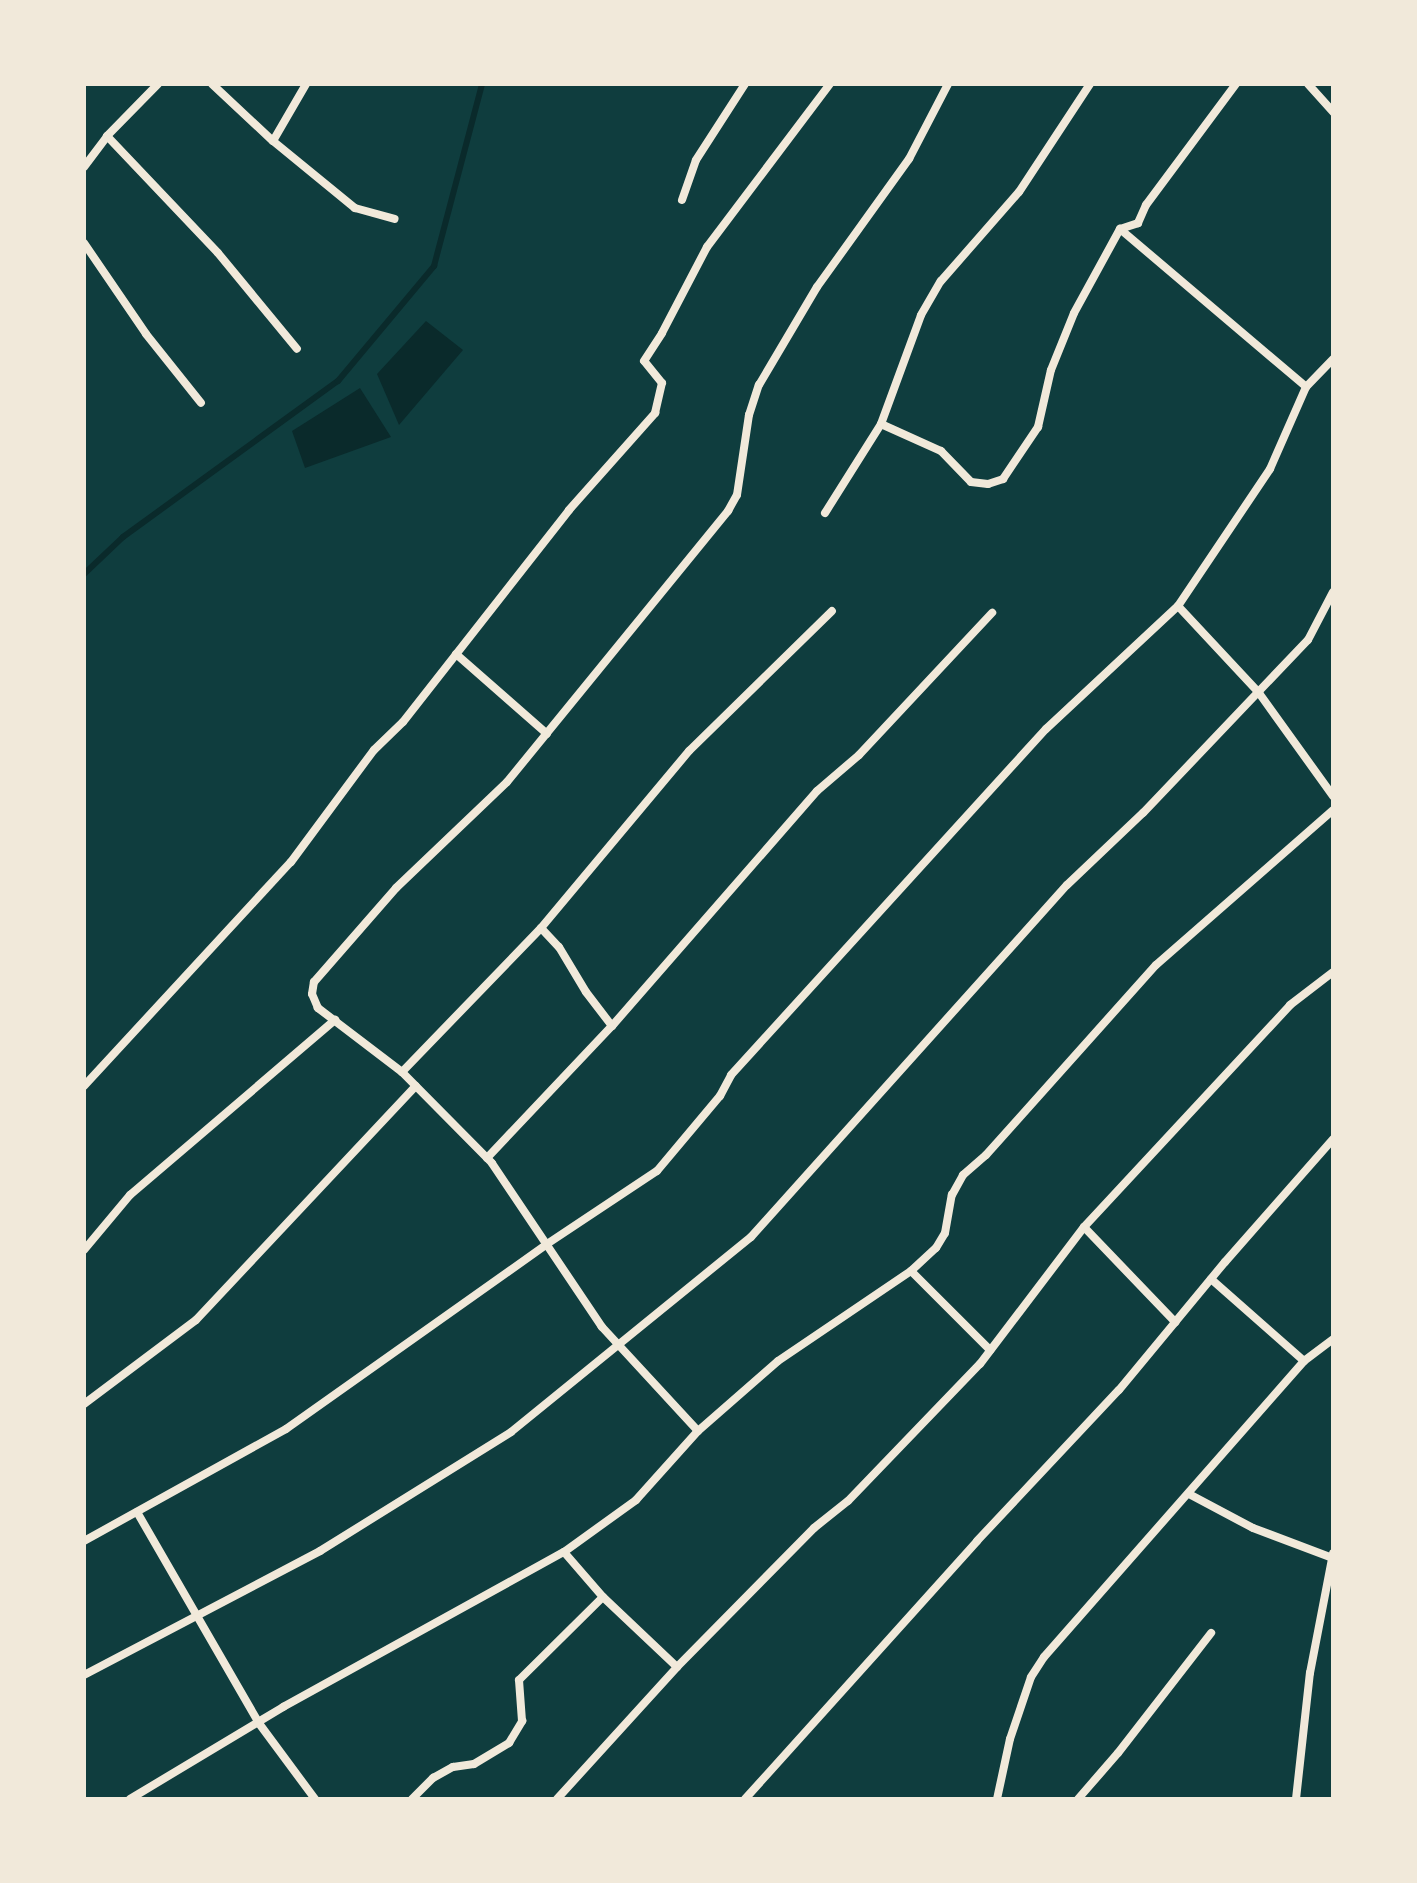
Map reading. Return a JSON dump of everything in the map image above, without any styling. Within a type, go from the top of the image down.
[{"type":"street","points":[[84,167],[107,136],[158,84]]},
{"type":"street","points":[[212,84],[273,141],[355,208],[395,219]]},
{"type":"street","points":[[273,141],[306,84]]},
{"type":"street","points":[[682,200],[696,160],[745,84]]},
{"type":"street","points":[[84,1086],[291,862],[374,750],[403,722],[569,510],[655,413],[662,383],[644,361],[707,247],[830,84]]},
{"type":"street","points":[[698,1431],[617,1345],[487,1158],[402,1072],[318,1008],[312,994],[314,982],[396,888],[507,782],[728,511],[737,495],[749,415],[759,385],[817,287],[909,159],[948,84]]},
{"type":"street","points":[[825,513],[881,424],[921,315],[941,281],[1019,192],[1090,84]]},
{"type":"street","points":[[881,424],[941,451],[971,482],[988,484],[1003,479],[1038,427],[1051,370],[1074,313],[1120,229],[1138,223],[1146,205],[1236,84]]},
{"type":"street","points":[[1308,84],[1333,112]]},
{"type":"street","points":[[107,136],[218,253],[297,349]]},
{"type":"street","points":[[1120,229],[1306,387]]},
{"type":"street","points":[[84,243],[146,334],[201,403]]},
{"type":"street","points":[[84,1541],[286,1429],[547,1244],[657,1171],[720,1096],[731,1075],[1046,729],[1178,606],[1270,469],[1306,387],[1333,359]]},
{"type":"street","points":[[84,1675],[320,1551],[511,1432],[751,1237],[1067,885],[1308,640],[1333,592]]},
{"type":"street","points":[[1178,606],[1259,693],[1333,796]]},
{"type":"street","points":[[402,1072],[541,928],[689,751],[832,611]]},
{"type":"street","points":[[487,1158],[612,1026],[817,791],[859,755],[992,613]]},
{"type":"street","points":[[456,654],[547,734]]},
{"type":"street","points":[[130,1799],[258,1722],[564,1552],[636,1500],[698,1431],[778,1361],[911,1271],[936,1248],[945,1233],[952,1195],[963,1175],[986,1155],[1156,965],[1333,810]]},
{"type":"street","points":[[541,928],[559,947],[586,992],[612,1026]]},
{"type":"street","points":[[557,1799],[677,1667],[814,1528],[848,1501],[990,1350],[1084,1227],[1290,1005],[1333,972]]},
{"type":"street","points":[[84,1250],[130,1195],[335,1020]]},
{"type":"street","points":[[84,1404],[196,1320],[416,1086]]},
{"type":"street","points":[[745,1799],[977,1541],[1119,1390],[1333,1139]]},
{"type":"street","points":[[1084,1227],[1175,1322]]},
{"type":"street","points":[[911,1271],[990,1350]]},
{"type":"street","points":[[1211,1279],[1304,1361]]},
{"type":"street","points":[[997,1799],[1010,1739],[1031,1677],[1044,1657],[1304,1361],[1332,1340]]},
{"type":"street","points":[[1189,1494],[1253,1528],[1332,1556],[1310,1673],[1296,1799]]},
{"type":"street","points":[[137,1512],[199,1614],[258,1722],[315,1799]]},
{"type":"street","points":[[564,1552],[603,1597],[677,1667]]},
{"type":"street","points":[[412,1799],[433,1778],[453,1767],[474,1764],[509,1743],[522,1721],[519,1680],[603,1597]]},
{"type":"street","points":[[1078,1799],[1118,1753],[1211,1633]]},
{"type":"water","points":[[426,321],[463,350],[399,425],[377,374]]},
{"type":"water","points":[[360,388],[391,437],[305,468],[292,431]]},
{"type":"waterway","points":[[84,574],[123,537],[338,381],[434,266],[482,84]]}]
